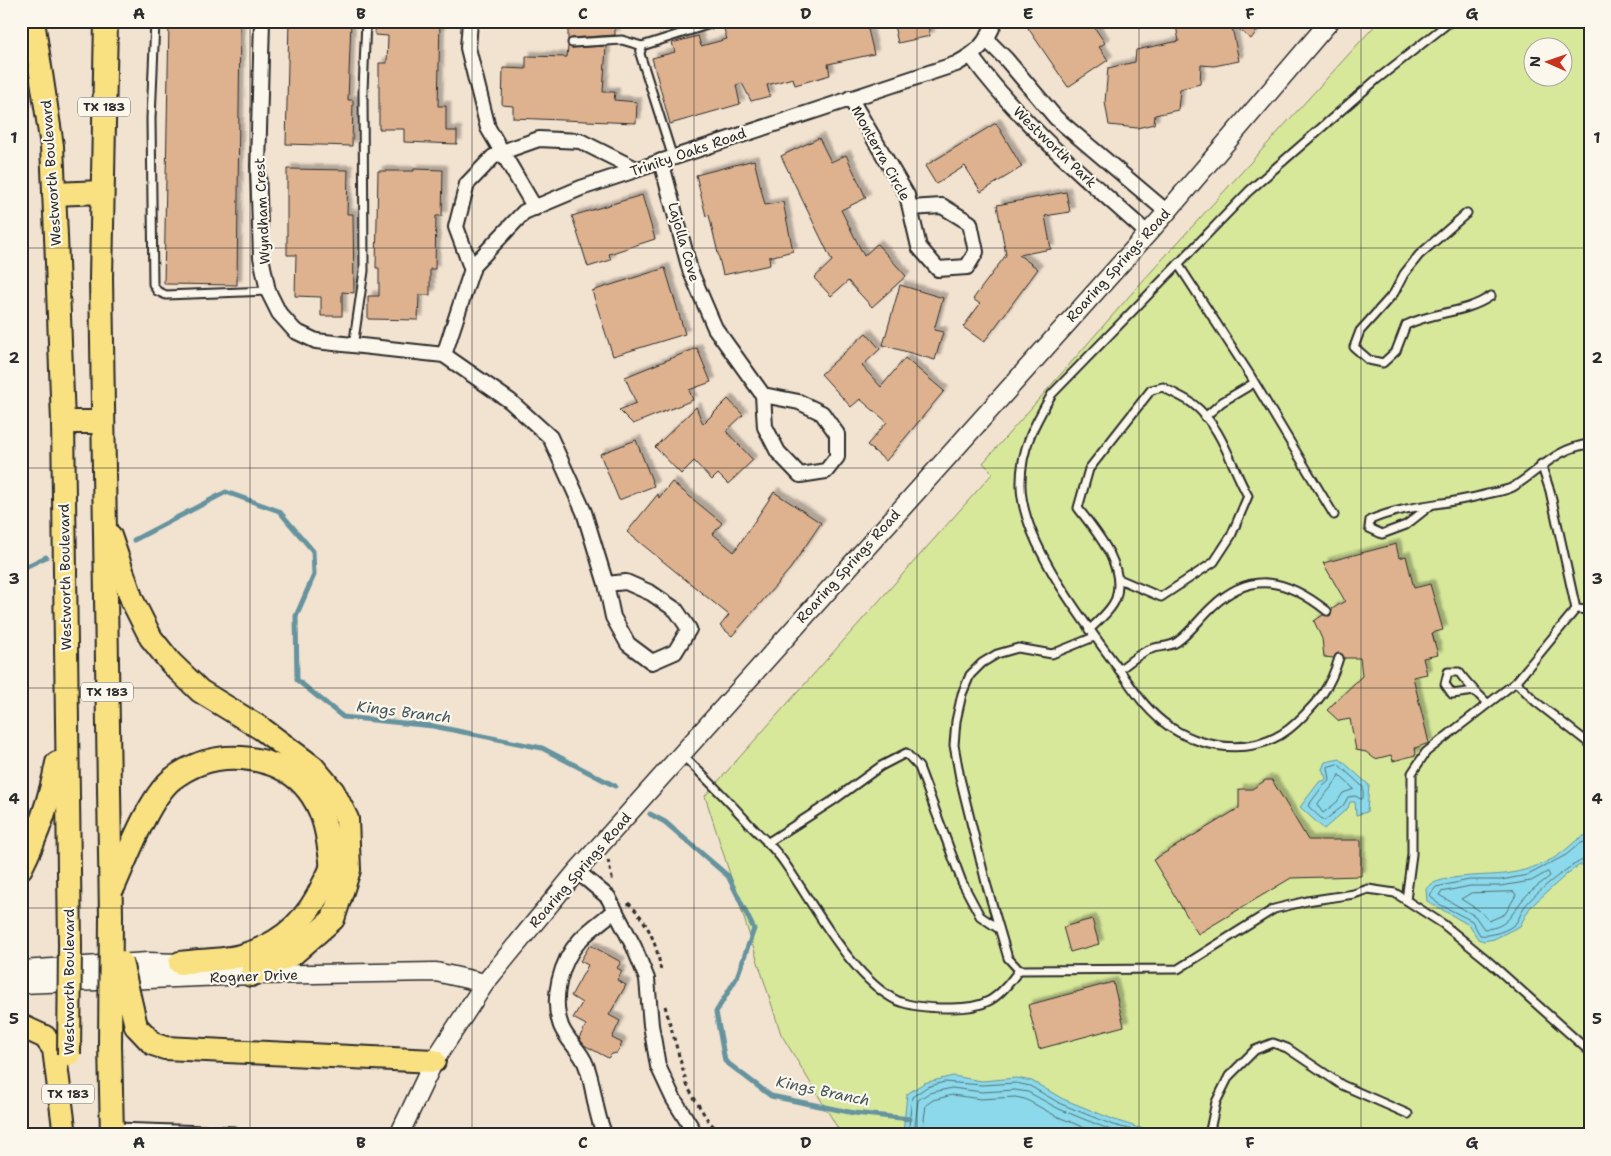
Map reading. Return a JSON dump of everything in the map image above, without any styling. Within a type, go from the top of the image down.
[{"type":"main road","name":"TX 183","points":[[106,21],[101,278],[103,516],[112,918],[110,1045],[112,1131]]},
{"type":"main road","name":"Westworth Boulevard","points":[[31,22],[48,111],[54,194],[63,422],[70,945],[67,1135]]},
{"type":"main road","points":[[54,194],[102,192]]},
{"type":"main road","points":[[63,422],[102,422]]},
{"type":"main road","points":[[103,516],[132,600],[151,638],[171,663],[200,691],[262,729],[313,767],[333,791],[347,819],[349,870],[333,918],[293,954],[251,975]]},
{"type":"main road","points":[[21,868],[35,841],[52,791],[66,718]]},
{"type":"main road","points":[[111,891],[144,818],[170,781],[189,768],[211,759],[235,757],[260,759],[282,767],[302,782],[325,822],[331,867],[314,904],[298,924],[282,937],[244,955],[180,963]]},
{"type":"main road","points":[[112,918],[131,1014],[136,1026],[153,1044],[165,1048],[434,1061]]},
{"type":"main road","points":[[21,1026],[45,1037],[54,1049],[67,1135]]},
{"type":"street","name":"Wyndham Crest","points":[[262,21],[258,166],[261,257],[268,291],[278,313],[295,331],[316,341],[353,347],[444,355]]},
{"type":"street","points":[[470,21],[468,48],[488,128],[535,208]]},
{"type":"street","name":"Trinity Oaks Road","points":[[444,355],[474,266],[524,212],[581,188],[636,169],[956,64],[971,56],[988,40],[995,21]]},
{"type":"street","name":"Roaring Springs Road","points":[[399,1135],[434,1061],[484,983],[577,870],[1146,232],[1167,212],[1330,21]]},
{"type":"street","name":"Westworth Park","points":[[988,40],[1056,118],[1167,212]]},
{"type":"street","name":"Westworth Park","points":[[971,56],[986,76],[1036,132],[1146,232]]},
{"type":"street","name":"Monterra Circle","points":[[850,98],[906,195],[919,247],[938,269],[967,267],[976,252],[970,223],[942,206],[910,208]]},
{"type":"street","points":[[472,270],[456,227],[467,184],[493,157],[502,152],[539,140],[580,141],[636,169]]},
{"type":"street","name":"Lajolla Cove","points":[[667,159],[690,270],[715,328],[763,395]]},
{"type":"street","points":[[444,355],[510,401],[550,436],[584,512],[606,584],[613,617],[628,644],[652,662],[675,652],[689,629],[676,610],[651,593],[626,582],[606,584]]},
{"type":"street","points":[[763,395],[799,402],[822,413],[837,434],[837,457],[826,471],[800,475],[778,452],[765,427],[763,395]]},
{"type":"street","points":[[577,870],[608,897],[634,947],[647,979],[650,1025],[658,1066],[673,1098],[696,1135]]},
{"type":"street","points":[[605,1135],[585,1062],[562,1028],[558,1013],[558,992],[563,968],[580,941],[615,910]]},
{"type":"street","points":[[21,970],[148,962],[180,963]]},
{"type":"street","name":"Rogner Drive","points":[[21,984],[251,975],[436,972],[484,983]]},
{"type":"lane","points":[[155,21],[151,119],[153,284],[157,291],[166,295],[268,291]]},
{"type":"lane","points":[[353,347],[364,271],[363,90],[366,21]]},
{"type":"lane","points":[[572,43],[622,40],[642,46],[720,21]]},
{"type":"lane","points":[[1339,658],[1323,696],[1283,735],[1246,747],[1225,747],[1194,740],[1170,726],[1144,706],[1067,597],[1038,545],[1025,511],[1020,484],[1023,453],[1032,426],[1052,394],[1249,191],[1376,80],[1451,21]]},
{"type":"lane","points":[[642,46],[640,54],[667,159]]},
{"type":"lane","points":[[1467,213],[1419,256],[1404,274],[1394,293],[1360,331],[1354,347],[1369,360],[1383,363],[1396,352],[1406,325],[1421,318],[1468,309],[1491,296]]},
{"type":"lane","points":[[1178,264],[1254,383],[1334,515]]},
{"type":"lane","points":[[1205,417],[1222,402],[1254,383]]},
{"type":"lane","points":[[1089,630],[1116,599],[1119,578],[1107,549],[1078,508],[1089,469],[1151,390],[1163,387],[1193,404],[1220,436],[1248,496],[1232,536],[1214,562],[1161,596],[1119,578]]},
{"type":"lane","points":[[1430,506],[1406,525],[1382,534],[1370,528],[1370,520],[1389,512],[1430,506],[1512,487],[1541,464],[1565,451],[1590,444]]},
{"type":"lane","points":[[1541,464],[1550,491],[1576,609]]},
{"type":"lane","points":[[1119,670],[1149,649],[1176,643],[1214,606],[1231,593],[1252,584],[1275,583],[1293,588],[1327,611]]},
{"type":"lane","points":[[1576,609],[1590,610]]},
{"type":"lane","points":[[1406,900],[1412,854],[1412,773],[1426,752],[1516,682],[1576,609]]},
{"type":"lane","points":[[1094,637],[1052,654],[1018,648],[997,654],[982,663],[970,675],[962,694],[956,721],[954,746],[960,778],[999,929],[1008,958],[1019,970],[1178,969],[1274,909],[1307,901],[1354,894],[1368,889],[1395,893],[1443,924],[1486,959],[1590,1052]]},
{"type":"lane","points":[[1516,682],[1536,702],[1590,744]]},
{"type":"lane","points":[[1475,691],[1487,703]]},
{"type":"lane","points":[[767,843],[834,800],[881,766],[906,753],[920,767],[962,882],[980,916],[999,929]]},
{"type":"lane","points":[[681,754],[714,785],[780,857],[827,929],[850,957],[878,988],[899,1002],[929,1008],[983,1006],[1006,988],[1019,970]]},
{"type":"lane","points":[[1209,1135],[1216,1102],[1229,1076],[1255,1050],[1273,1043],[1287,1048],[1342,1085],[1408,1114]]},
{"type":"lane","points":[[112,1131],[234,1131],[234,1135]]},
{"type":"green space","points":[[1379,21],[1590,21],[1590,1135],[842,1135],[781,1034],[705,796],[993,473],[983,463],[1140,284]]},
{"type":"water","points":[[1340,759],[1369,785],[1367,812],[1356,815],[1355,802],[1350,802],[1348,808],[1324,829],[1300,807],[1320,781],[1324,781],[1326,778],[1322,769],[1325,762]]},
{"type":"water","points":[[1590,834],[1590,862],[1578,866],[1567,874],[1537,901],[1529,909],[1520,926],[1494,939],[1484,941],[1478,939],[1469,925],[1427,901],[1426,889],[1441,880],[1518,872],[1532,868],[1553,859],[1579,839]]},
{"type":"water","points":[[953,1076],[982,1081],[1016,1078],[1032,1081],[1063,1099],[1115,1120],[1139,1128],[1170,1132],[1171,1135],[903,1134],[907,1094],[924,1083]]},
{"type":"building","points":[[169,21],[240,21],[237,285],[164,284]]},
{"type":"building","points":[[289,21],[351,21],[348,100],[353,100],[352,146],[286,144]]},
{"type":"building","points":[[376,21],[440,21],[438,106],[446,106],[446,131],[457,131],[457,144],[404,142],[404,129],[379,129],[379,63],[387,63],[388,36],[375,35]]},
{"type":"building","points":[[568,21],[615,21],[615,35],[572,38],[568,40]]},
{"type":"building","points":[[749,21],[752,30],[783,21],[866,21],[874,54],[828,64],[830,75],[795,85],[793,78],[767,85],[770,96],[751,101],[742,83],[736,85],[740,104],[670,124],[652,58],[675,52],[672,43],[698,36],[701,46],[727,39],[723,26]]},
{"type":"building","points":[[893,21],[927,21],[930,36],[898,43]]},
{"type":"building","points":[[1039,21],[1090,21],[1105,43],[1099,47],[1108,60],[1068,87],[1028,28]]},
{"type":"building","points":[[1228,21],[1264,21],[1251,39]]},
{"type":"building","points":[[1190,23],[1232,27],[1239,61],[1214,66],[1201,65],[1200,84],[1180,89],[1178,110],[1155,115],[1154,124],[1137,128],[1109,125],[1105,102],[1108,68],[1135,62],[1136,50],[1179,41],[1176,26]]},
{"type":"building","points":[[568,46],[572,48],[606,46],[603,92],[615,92],[614,100],[637,102],[636,123],[513,118],[513,106],[502,105],[503,68],[526,69],[526,56],[567,57]]},
{"type":"building","points":[[996,123],[1022,167],[981,192],[965,166],[936,184],[925,166]]},
{"type":"building","points":[[819,138],[831,162],[846,155],[866,198],[841,210],[864,256],[877,244],[906,276],[872,307],[848,281],[831,296],[814,278],[832,261],[781,156]]},
{"type":"building","points":[[754,160],[765,205],[783,202],[793,251],[769,257],[770,265],[723,275],[709,215],[706,216],[696,175]]},
{"type":"building","points":[[287,169],[348,170],[347,214],[353,214],[354,293],[342,292],[342,316],[321,316],[321,297],[295,296],[296,255],[287,255]]},
{"type":"building","points":[[414,169],[443,170],[442,216],[436,216],[435,269],[430,269],[430,295],[419,295],[418,320],[368,319],[368,296],[379,296],[379,268],[376,268],[378,171],[414,171]]},
{"type":"building","points":[[1066,192],[1070,212],[1045,216],[1051,249],[1019,255],[1038,269],[984,342],[963,327],[980,304],[973,299],[1006,255],[997,205]]},
{"type":"building","points":[[642,195],[655,239],[609,254],[611,260],[588,267],[572,216]]},
{"type":"building","points":[[665,268],[685,334],[613,356],[592,291]]},
{"type":"building","points":[[900,285],[943,298],[934,330],[943,332],[935,360],[883,345]]},
{"type":"building","points":[[866,333],[880,349],[862,366],[881,387],[905,358],[944,391],[886,461],[867,445],[887,422],[860,399],[851,407],[821,374]]},
{"type":"building","points":[[697,348],[711,382],[689,390],[693,400],[633,424],[619,410],[636,403],[625,377]]},
{"type":"building","points":[[728,399],[743,415],[726,431],[753,460],[728,484],[718,474],[712,480],[694,461],[681,474],[655,447],[696,407],[703,424]]},
{"type":"building","points":[[636,440],[654,486],[619,500],[600,454]]},
{"type":"building","points":[[672,482],[722,523],[713,534],[734,552],[774,492],[821,523],[790,569],[732,636],[720,626],[729,615],[627,532],[658,494],[659,498]]},
{"type":"building","points":[[1396,544],[1399,558],[1406,556],[1414,588],[1430,584],[1443,630],[1432,633],[1438,655],[1423,658],[1427,674],[1413,677],[1429,743],[1415,748],[1416,755],[1393,761],[1391,755],[1375,759],[1366,752],[1356,750],[1350,719],[1339,721],[1327,710],[1362,676],[1360,658],[1344,658],[1338,653],[1334,658],[1324,657],[1322,639],[1314,621],[1323,615],[1330,616],[1332,609],[1345,601],[1323,563]]},
{"type":"building","points":[[1266,780],[1272,780],[1308,840],[1361,840],[1361,876],[1291,878],[1198,934],[1153,860],[1239,808],[1239,789],[1252,789]]},
{"type":"building","points":[[1092,919],[1099,944],[1070,952],[1063,927]]},
{"type":"building","points":[[590,945],[621,962],[617,968],[622,971],[617,980],[626,985],[609,1015],[620,1021],[612,1038],[622,1043],[617,1053],[612,1054],[608,1058],[584,1045],[579,1038],[586,1025],[573,1018],[582,1003],[571,996],[588,965],[580,961]]},
{"type":"building","points":[[1113,982],[1124,1026],[1039,1049],[1028,1005]]},
{"type":"waterway","name":"Kings Branch","points":[[134,540],[226,492],[279,511],[313,551],[314,575],[296,616],[297,680],[343,717],[433,726],[542,748],[615,786]]},
{"type":"waterway","name":"Kings Branch","points":[[21,569],[46,557]]},
{"type":"waterway","name":"Kings Branch","points":[[650,814],[665,822],[728,876],[754,929],[737,977],[716,1012],[725,1061],[771,1096],[854,1113],[910,1119]]}]
